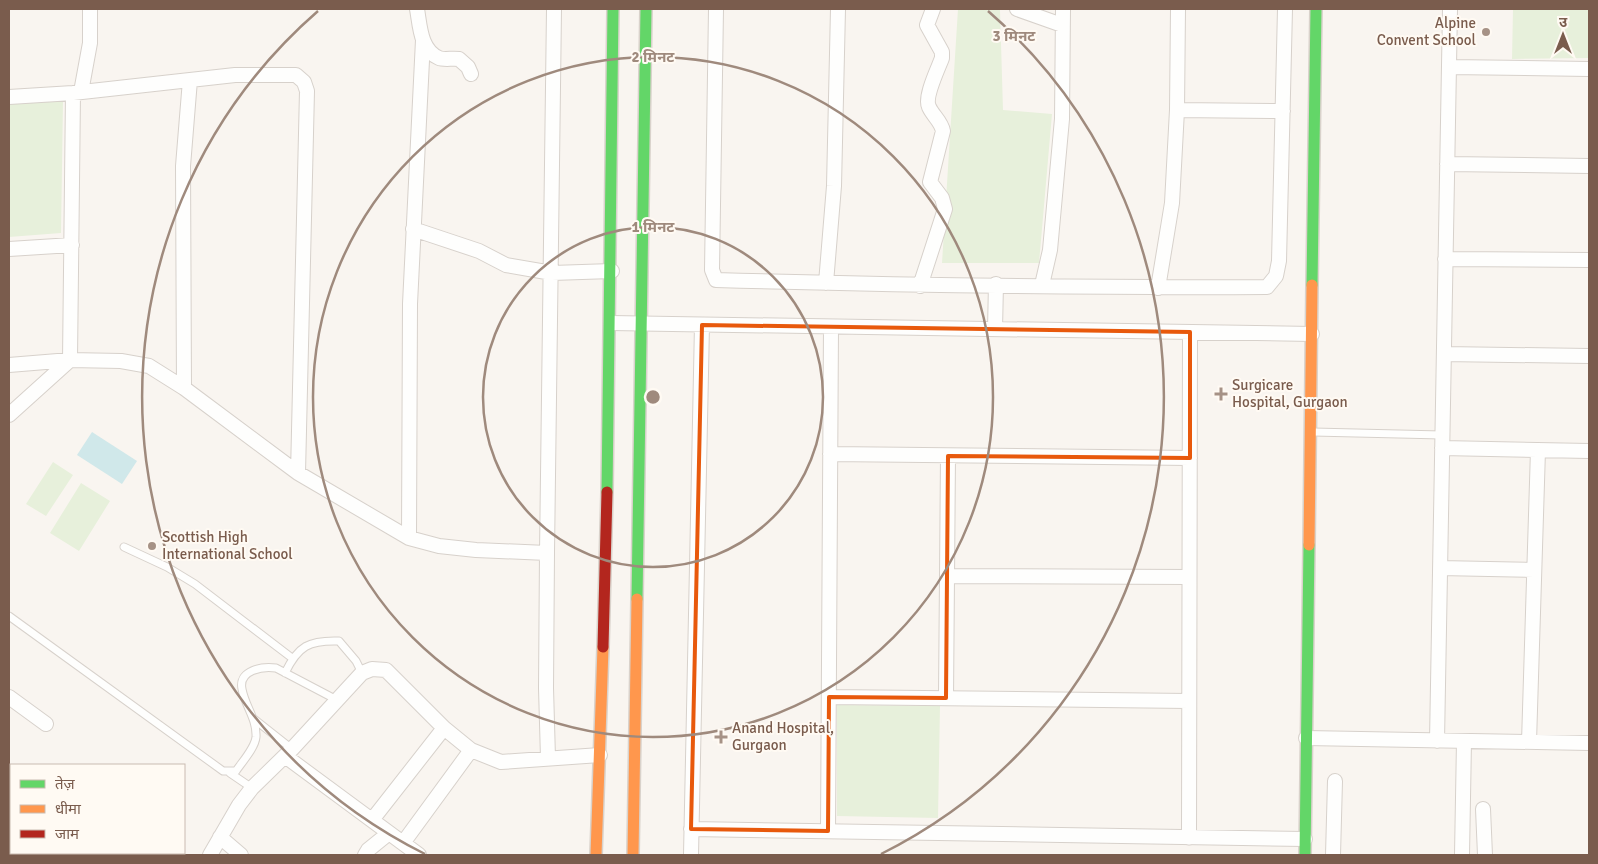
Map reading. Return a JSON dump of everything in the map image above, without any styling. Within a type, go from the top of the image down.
[{"type":"main road","points":[[596,855],[612,272],[613,9]]},
{"type":"main road","points":[[633,855],[646,9]]},
{"type":"main road","points":[[1305,855],[1316,9]]},
{"type":"street","points":[[9,415],[70,360],[77,92],[90,43],[90,9]]},
{"type":"street","points":[[409,538],[410,304],[423,40],[417,9]]},
{"type":"street","points":[[548,758],[546,688],[547,553],[554,9]]},
{"type":"street","points":[[716,9],[713,276],[716,280],[920,286],[996,284],[1158,288],[1267,287],[1273,282],[1279,261],[1285,9]]},
{"type":"street","points":[[826,283],[834,186],[838,9]]},
{"type":"street","points":[[920,286],[946,209],[942,198],[930,182],[943,130],[942,125],[928,105],[928,97],[942,58],[939,47],[927,25],[933,9]]},
{"type":"street","points":[[1017,9],[1062,25]]},
{"type":"street","points":[[1042,285],[1050,250],[1062,119],[1063,9]]},
{"type":"street","points":[[1158,288],[1172,203],[1177,110],[1178,9]]},
{"type":"street","points":[[1437,741],[1450,9]]},
{"type":"street","points":[[423,40],[430,51],[439,58],[459,59],[468,67],[470,74]]},
{"type":"street","points":[[1449,67],[1589,69]]},
{"type":"street","points":[[9,96],[77,92],[235,75],[296,75],[304,82],[307,91],[298,473]]},
{"type":"street","points":[[184,388],[183,166],[190,80]]},
{"type":"street","points":[[1177,110],[1283,111]]},
{"type":"street","points":[[1447,164],[1589,166]]},
{"type":"street","points":[[413,229],[479,252],[506,265],[552,273],[612,272]]},
{"type":"street","points":[[9,249],[72,245]]},
{"type":"street","points":[[1445,259],[1589,260]]},
{"type":"street","points":[[996,284],[996,329]]},
{"type":"street","points":[[610,323],[1312,334]]},
{"type":"street","points":[[691,855],[702,324]]},
{"type":"street","points":[[828,831],[831,327]]},
{"type":"street","points":[[1189,838],[1190,332]]},
{"type":"street","points":[[1444,354],[1589,356]]},
{"type":"street","points":[[9,365],[70,360],[121,361],[149,366],[184,388],[298,473],[409,538],[440,546],[476,550],[547,553]]},
{"type":"street","points":[[1442,441],[1538,450],[1589,451]]},
{"type":"street","points":[[1529,742],[1538,450]]},
{"type":"street","points":[[830,454],[1190,458]]},
{"type":"street","points":[[946,698],[948,456]]},
{"type":"street","points":[[1440,568],[1534,570]]},
{"type":"street","points":[[947,576],[1189,577]]},
{"type":"street","points":[[210,855],[239,804],[252,788],[289,752],[362,674],[372,668],[386,670],[444,728],[471,750],[500,762],[600,756]]},
{"type":"street","points":[[9,697],[46,724]]},
{"type":"street","points":[[829,697],[1189,701]]},
{"type":"street","points":[[372,820],[444,728]]},
{"type":"street","points":[[1306,738],[1589,743]]},
{"type":"street","points":[[1462,855],[1464,741]]},
{"type":"street","points":[[402,843],[471,750]]},
{"type":"street","points":[[289,752],[372,820],[419,855]]},
{"type":"street","points":[[1334,855],[1335,781]]},
{"type":"street","points":[[1483,809],[1485,855]]},
{"type":"street","points":[[691,829],[1305,839]]},
{"type":"street","points":[[365,855],[368,850],[389,833]]},
{"type":"street","points":[[220,837],[241,855]]},
{"type":"lane","points":[[1310,432],[1442,441]]},
{"type":"lane","points":[[124,547],[167,567],[195,584],[292,658]]},
{"type":"lane","points":[[9,616],[223,771],[230,773],[252,788]]},
{"type":"lane","points":[[285,672],[295,653],[308,645],[322,640],[339,641],[356,661],[362,674]]},
{"type":"lane","points":[[230,773],[236,771],[255,740],[254,719],[241,688],[242,679],[250,671],[267,667],[285,672],[337,700]]},
{"type":"lane","points":[[254,719],[289,752]]},
{"type":"highlighted area","points":[[702,325],[1190,332],[1190,458],[948,456],[946,698],[829,697],[828,831],[691,829]]},
{"type":"green space","points":[[958,9],[1000,10],[1003,110],[1052,114],[1039,263],[942,263]]},
{"type":"green space","points":[[1513,9],[1589,9],[1589,58],[1512,59]]},
{"type":"green space","points":[[63,101],[61,233],[9,237],[9,104]]},
{"type":"green space","points":[[53,462],[73,475],[46,516],[26,504]]},
{"type":"green space","points":[[81,483],[110,501],[79,551],[50,533]]},
{"type":"green space","points":[[837,705],[940,706],[938,818],[837,816]]},
{"type":"water","points":[[92,432],[137,461],[122,484],[77,455]]},
{"type":"traffic: fast","points":[[607,492],[613,9]]},
{"type":"traffic: fast","points":[[637,599],[646,9]]},
{"type":"traffic: fast","points":[[1312,285],[1316,9]]},
{"type":"traffic: fast","points":[[1305,855],[1309,545]]},
{"type":"traffic: slow","points":[[1309,545],[1312,285]]},
{"type":"traffic: slow","points":[[633,855],[637,599]]},
{"type":"traffic: slow","points":[[596,855],[603,647]]},
{"type":"traffic: jam","points":[[603,647],[607,492]]},
{"type":"place","name":"Alpine Convent School","points":[[1486,32]]},
{"type":"place","name":"Surgicare Hospital, Gurgaon","points":[[1221,394]]},
{"type":"place","name":"Scottish High International School","points":[[152,546]]},
{"type":"place","name":"Anand Hospital, Gurgaon","points":[[721,737]]}]
